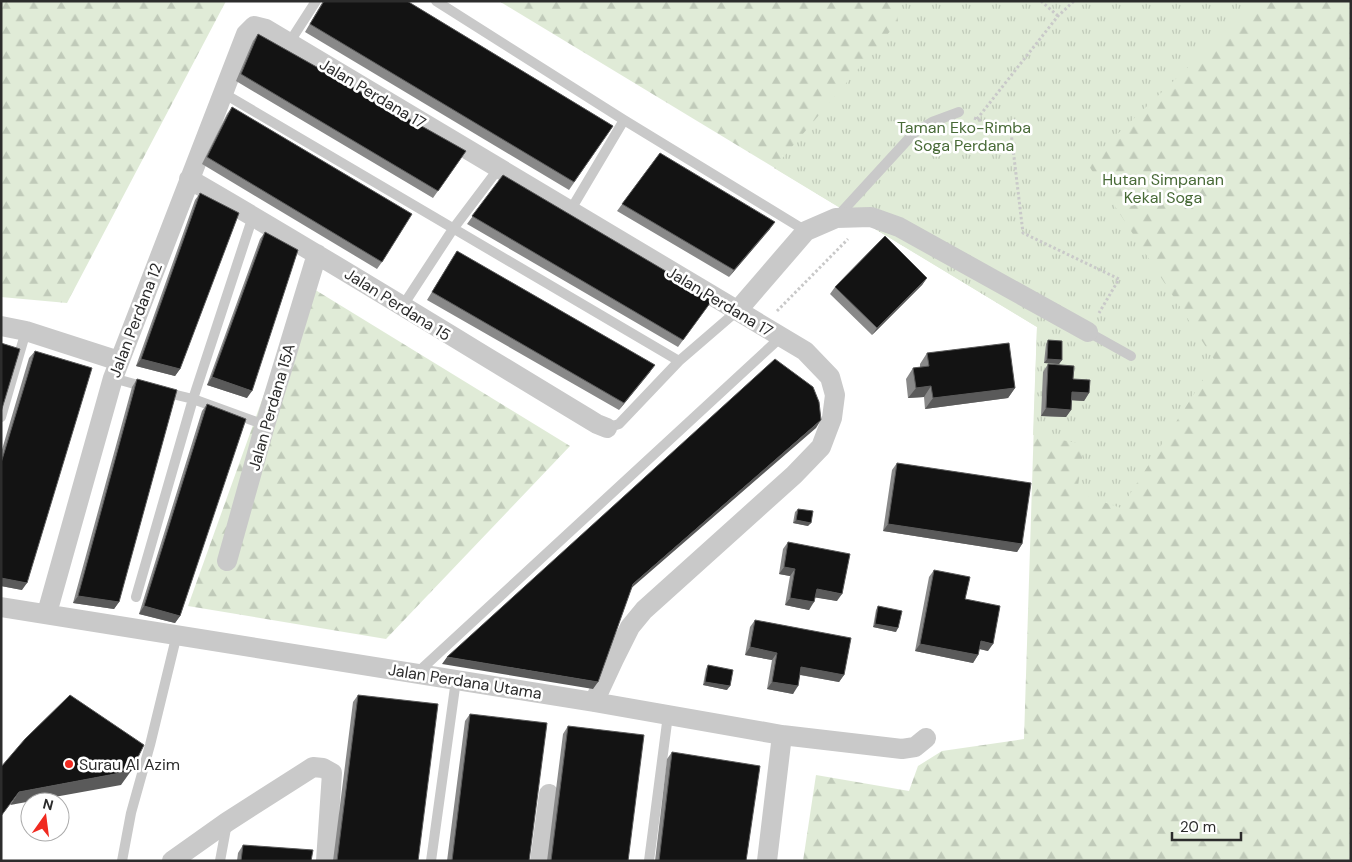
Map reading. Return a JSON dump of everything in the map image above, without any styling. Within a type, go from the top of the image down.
[{"type":"street","name":"Jalan Perdana 17","points":[[246,34],[254,26],[266,29],[805,351],[830,377],[835,395],[832,418],[821,447],[794,475],[644,610],[630,627],[594,702]]},
{"type":"street","name":"Jalan Perdana 12","points":[[47,613],[116,369],[246,34]]},
{"type":"street","name":"Jalan Perdana 15","points":[[189,179],[317,254],[597,424],[607,428]]},
{"type":"street","points":[[737,311],[806,231],[836,218],[870,217],[899,227],[1088,332]]},
{"type":"street","name":"Jalan Perdana 15A","points":[[227,561],[265,425],[317,254]]},
{"type":"street","points":[[1,326],[26,331],[116,369]]},
{"type":"street","name":"Jalan Perdana Utama","points":[[2,608],[47,613],[782,734],[902,749],[915,747],[926,738]]},
{"type":"street","points":[[767,861],[782,734]]},
{"type":"street","points":[[172,861],[227,822],[313,767],[323,768],[332,773],[326,861]]},
{"type":"street","points":[[540,861],[549,794]]},
{"type":"lane","points":[[289,43],[316,1]]},
{"type":"lane","points":[[436,1],[624,120],[806,231]]},
{"type":"lane","points":[[223,93],[679,361]]},
{"type":"lane","points":[[836,218],[913,134],[932,122],[959,112]]},
{"type":"lane","points":[[570,211],[624,120]]},
{"type":"lane","points":[[402,307],[454,229],[499,168]]},
{"type":"lane","points":[[136,597],[193,399],[253,216]]},
{"type":"lane","points":[[607,428],[619,424],[679,361],[737,311]]},
{"type":"lane","points":[[1,417],[26,331]]},
{"type":"lane","points":[[1088,332],[1131,356]]},
{"type":"lane","points":[[416,674],[781,337]]},
{"type":"lane","points":[[116,369],[265,425]]},
{"type":"lane","points":[[122,861],[131,813],[177,634]]},
{"type":"lane","points":[[431,861],[456,680]]},
{"type":"lane","points":[[649,861],[668,715]]},
{"type":"lane","points":[[220,861],[227,822]]},
{"type":"path","points":[[1041,1],[1058,16]]},
{"type":"path","points":[[977,119],[1058,16],[1074,1]]},
{"type":"path","points":[[959,112],[1011,132],[1023,233],[1119,279],[1088,332]]},
{"type":"path","points":[[762,326],[870,217]]},
{"type":"green space","points":[[1,1],[226,1],[67,303],[1,297]]},
{"type":"green space","name":"Hutan Simpanan Kekal Soga","points":[[499,1],[1351,1],[1351,861],[803,861],[816,775],[909,791],[918,766],[942,751],[1024,739],[1037,327]]},
{"type":"green space","name":"Taman Eko-Rimba Soga Perdana","points":[[896,1],[1258,1],[1087,163],[1215,361],[1121,508],[1077,493],[1084,444],[1033,435],[1037,327],[774,168],[898,22]]},
{"type":"green space","points":[[304,283],[570,446],[386,639],[188,606]]},
{"type":"building","points":[[324,1],[407,1],[613,126],[574,182],[310,24]]},
{"type":"building","points":[[258,34],[466,151],[438,191],[241,74]]},
{"type":"building","points":[[232,107],[412,214],[382,262],[207,157]]},
{"type":"building","points":[[660,153],[775,222],[734,270],[622,204]]},
{"type":"building","points":[[503,175],[713,299],[683,340],[472,216]]},
{"type":"building","points":[[200,193],[239,213],[180,369],[141,359]]},
{"type":"building","points":[[265,232],[298,250],[252,391],[212,377]]},
{"type":"building","points":[[885,236],[927,278],[877,328],[835,287]]},
{"type":"building","points":[[457,251],[655,365],[624,403],[432,292]]},
{"type":"building","points":[[1048,340],[1062,341],[1062,360],[1047,359]]},
{"type":"building","points":[[1,343],[20,349],[1,412]]},
{"type":"building","points":[[1009,343],[1015,388],[933,398],[931,386],[916,388],[913,368],[929,366],[927,353]]},
{"type":"building","points":[[35,351],[92,368],[27,583],[1,578],[1,463]]},
{"type":"building","points":[[775,359],[813,387],[819,402],[821,420],[633,584],[598,682],[447,657]]},
{"type":"building","points":[[1048,364],[1074,366],[1073,379],[1090,380],[1089,393],[1072,392],[1071,410],[1046,408]]},
{"type":"building","points":[[137,379],[177,390],[119,602],[78,596]]},
{"type":"building","points":[[207,404],[246,419],[180,616],[144,606]]},
{"type":"building","points":[[897,463],[1031,483],[1022,544],[888,524]]},
{"type":"building","points":[[798,509],[813,511],[811,523],[796,520]]},
{"type":"building","points":[[788,542],[850,554],[842,594],[817,589],[814,602],[790,598],[795,569],[784,567]]},
{"type":"building","points":[[934,570],[970,577],[965,599],[1000,606],[993,644],[981,641],[978,655],[920,644]]},
{"type":"building","points":[[878,606],[902,611],[898,628],[875,624]]},
{"type":"building","points":[[755,620],[851,638],[844,675],[801,667],[798,686],[772,682],[777,653],[750,647]]},
{"type":"building","points":[[708,665],[733,670],[730,686],[705,682]]},
{"type":"building","name":"Surau Al Azim","points":[[70,695],[144,745],[131,771],[19,792],[1,816],[1,767],[25,739]]},
{"type":"building","points":[[358,695],[438,704],[418,861],[337,861]]},
{"type":"building","points":[[470,714],[547,723],[529,861],[452,861]]},
{"type":"building","points":[[568,726],[644,735],[628,861],[551,861]]},
{"type":"building","points":[[672,752],[760,766],[746,861],[659,861]]},
{"type":"building","points":[[243,845],[313,850],[311,861],[241,861]]},
{"type":"place","name":"Surau Al Azim","points":[[69,764]]}]
